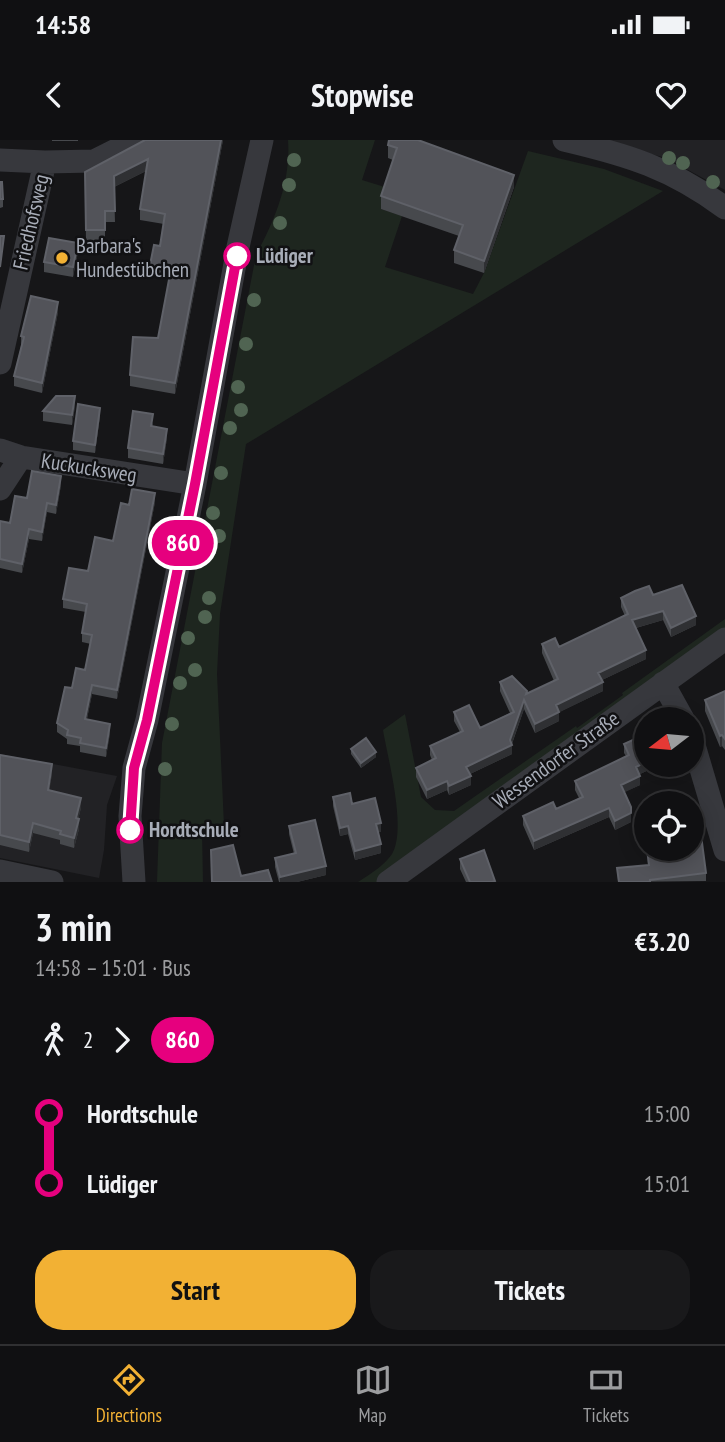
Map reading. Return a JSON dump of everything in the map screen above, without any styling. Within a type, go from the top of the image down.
[{"type":"street","points":[[134,882],[130,847],[130,804],[134,768],[147,720],[195,484],[238,247],[262,140]]},
{"type":"street","points":[[564,140],[643,161],[676,176],[725,208]]},
{"type":"street","name":"Friedhofsweg","points":[[8,154],[44,162],[94,161],[129,142]]},
{"type":"street","name":"Friedhofsweg","points":[[0,363],[44,162]]},
{"type":"street","name":"Kuckucksweg","points":[[0,489],[10,453],[195,484]]},
{"type":"street","name":"Wessendorfer Straße","points":[[388,882],[413,874],[663,683],[725,639]]},
{"type":"street","points":[[663,683],[676,707]]},
{"type":"street","points":[[144,882],[147,720]]},
{"type":"street","points":[[703,777],[725,850]]},
{"type":"street","points":[[0,871],[52,882]]},
{"type":"shaded area","points":[[288,140],[375,140],[362,180],[388,188],[381,209],[402,216],[385,267],[473,294],[484,273],[528,151],[604,169],[663,191],[246,444],[220,614],[217,674],[224,825],[202,831],[203,882],[157,882],[162,743],[256,255],[280,200],[287,170]]},
{"type":"shaded area","points":[[599,140],[725,140],[725,190],[666,158]]},
{"type":"shaded area","points":[[725,619],[725,632],[379,882],[358,882],[385,862],[392,854],[396,842],[397,811],[383,730],[405,714],[421,797],[435,810],[454,811],[576,726],[577,728]]},
{"type":"shaded area","name":"Hordtschule","points":[[0,754],[117,776],[107,805],[99,878],[0,858]]},
{"type":"building","points":[[145,140],[221,140],[175,383],[130,375],[133,337],[158,338],[171,269],[150,265],[154,245],[160,246],[165,214],[140,209],[148,159],[114,176],[115,211],[105,211],[105,230],[86,230],[85,172]]},
{"type":"building","points":[[389,140],[418,140],[514,175],[484,261],[454,250],[463,225],[381,196],[397,148],[388,145]]},
{"type":"building","points":[[2,182],[3,199],[0,199]]},
{"type":"building","points":[[0,236],[4,236],[0,267]]},
{"type":"building","points":[[49,238],[78,243],[73,267],[44,262]]},
{"type":"building","points":[[31,296],[58,302],[42,383],[14,376]]},
{"type":"building","points":[[56,396],[75,396],[72,415],[43,411]]},
{"type":"building","points":[[78,404],[100,408],[95,445],[73,441]]},
{"type":"building","points":[[133,411],[153,414],[151,426],[167,429],[163,454],[128,448]]},
{"type":"building","points":[[32,471],[61,476],[56,505],[47,503],[42,532],[29,529],[22,564],[0,559],[0,521],[10,523],[15,496],[27,498]]},
{"type":"building","points":[[132,489],[155,493],[117,690],[92,685],[85,719],[110,724],[106,748],[80,743],[81,738],[67,735],[68,730],[57,723],[65,687],[72,688],[76,668],[85,670],[92,635],[82,633],[87,604],[63,599],[69,568],[88,571],[95,537],[113,541],[121,503],[129,505]]},
{"type":"building","points":[[682,585],[696,616],[671,628],[663,611],[632,620],[646,650],[598,673],[603,682],[556,705],[559,712],[535,724],[524,700],[510,740],[512,745],[466,767],[471,776],[449,786],[447,781],[427,790],[416,768],[436,758],[430,746],[463,731],[454,712],[469,705],[480,728],[514,712],[500,682],[512,676],[527,691],[526,694],[558,679],[542,644],[555,638],[559,647],[628,614],[621,598],[635,591],[649,586],[653,595]]},
{"type":"building","points":[[725,691],[725,739],[720,736],[705,700]]},
{"type":"building","points":[[366,738],[376,752],[361,763],[351,749]]},
{"type":"building","points":[[634,739],[634,777],[638,777],[621,785],[631,813],[615,821],[609,808],[534,841],[523,816],[553,802],[556,809],[583,797],[575,781],[629,755],[624,744]]},
{"type":"building","points":[[0,755],[52,764],[48,790],[81,798],[74,838],[60,834],[61,831],[33,823],[29,842],[0,835]]},
{"type":"building","points":[[350,793],[352,804],[375,798],[381,823],[376,824],[381,844],[355,851],[348,826],[340,828],[333,797]]},
{"type":"building","points":[[315,820],[326,866],[280,877],[275,858],[296,853],[289,826]]},
{"type":"building","points":[[233,845],[241,876],[268,870],[272,882],[212,882],[211,850]]},
{"type":"building","points":[[484,850],[495,881],[470,882],[460,859]]},
{"type":"building","points":[[704,858],[706,873],[650,882],[619,882],[617,868],[649,865],[648,861],[704,861]]},
{"type":"bus line","name":"860","points":[[130,830],[134,768],[147,720],[195,484],[237,256]]},
{"type":"place","name":"Lüdiger","points":[[237,256]]},
{"type":"place","name":"Barbara's Hundestübchen","points":[[62,258]]},
{"type":"place","name":"Hordtschule","points":[[130,830]]}]
